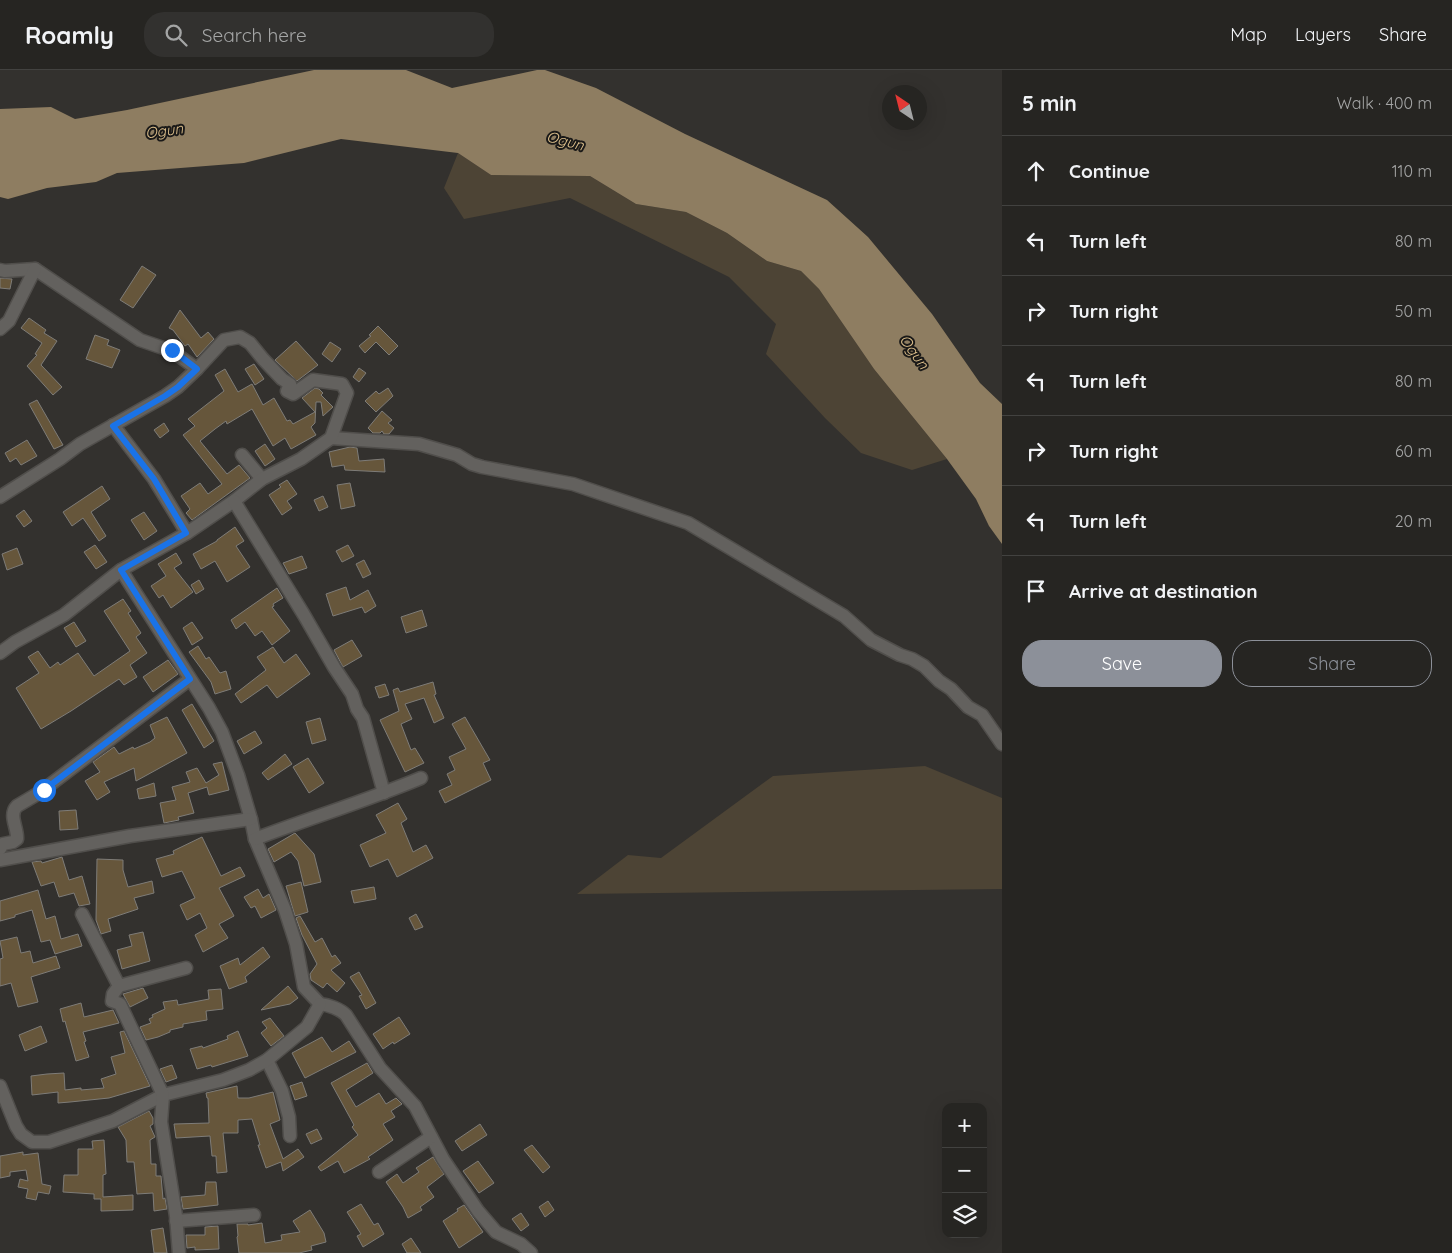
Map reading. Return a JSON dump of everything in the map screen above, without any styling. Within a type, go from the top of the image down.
[{"type":"street","points":[[0,270],[35,269],[140,340],[172,350],[197,369]]},
{"type":"street","points":[[0,329],[9,321],[35,269]]},
{"type":"street","points":[[0,496],[60,459],[80,444],[178,387],[224,340],[240,337],[250,343],[262,359],[282,379],[290,384],[287,391],[293,394],[313,380],[342,384],[347,393],[331,438],[300,459],[262,479],[234,501],[186,533],[121,570],[64,615],[15,642],[0,653]]},
{"type":"street","points":[[113,426],[154,479],[186,533]]},
{"type":"street","points":[[331,438],[419,444],[457,455],[472,464],[482,467],[572,484],[688,523],[844,616],[872,640],[924,666],[939,681],[951,689],[968,707],[982,715],[1002,744]]},
{"type":"street","points":[[242,455],[262,479]]},
{"type":"street","points":[[234,501],[352,694],[357,709],[363,718],[384,793]]},
{"type":"street","points":[[121,570],[209,708],[222,732],[238,776],[255,839],[285,910],[298,953],[304,987],[320,1004],[341,1010],[346,1015],[380,1068],[415,1106],[443,1160],[478,1210],[496,1232],[521,1244],[531,1253]]},
{"type":"street","points":[[0,849],[3,844],[17,839],[13,814],[17,806],[39,793],[190,679]]},
{"type":"street","points":[[255,839],[384,793],[420,778]]},
{"type":"street","points":[[0,860],[130,836],[251,819]]},
{"type":"street","points":[[82,914],[118,986]]},
{"type":"street","points":[[179,1253],[176,1220],[161,1122],[163,1095],[120,1004],[112,1001],[113,994],[118,986],[186,968]]},
{"type":"street","points":[[0,1086],[20,1134],[32,1142],[49,1142],[113,1121],[163,1095],[224,1080],[249,1070],[267,1060],[307,1027],[320,1004]]},
{"type":"street","points":[[267,1060],[282,1091],[289,1117],[290,1136]]},
{"type":"street","points":[[379,1172],[432,1137]]},
{"type":"street","points":[[176,1220],[254,1215]]},
{"type":"shaded area","points":[[458,153],[491,175],[590,176],[636,204],[686,212],[727,233],[767,261],[801,271],[819,289],[874,369],[947,459],[912,470],[861,453],[825,418],[766,354],[776,324],[729,277],[570,198],[464,219],[444,188]]},
{"type":"shaded area","points":[[925,766],[1002,798],[1002,889],[577,894],[628,855],[661,858],[773,776]]},
{"type":"water","name":"Ogun","points":[[314,70],[406,70],[452,88],[537,70],[545,70],[596,88],[685,134],[827,200],[868,237],[932,314],[980,383],[1002,404],[1002,544],[989,526],[976,499],[947,459],[874,369],[819,289],[801,271],[767,261],[727,233],[686,212],[636,204],[590,176],[491,175],[458,153],[341,139],[244,163],[117,173],[96,182],[47,188],[8,199],[0,197],[0,109],[51,107],[75,119],[127,110]]},
{"type":"building","points":[[142,266],[156,275],[133,308],[120,300]]},
{"type":"building","points":[[0,278],[12,279],[10,289],[0,288]]},
{"type":"building","points":[[180,310],[201,338],[208,332],[214,339],[197,357],[188,344],[185,346],[173,330],[169,328]]},
{"type":"building","points":[[29,318],[46,330],[44,333],[57,341],[41,365],[62,387],[53,395],[27,366],[37,355],[35,354],[42,343],[21,328]]},
{"type":"building","points":[[378,326],[398,346],[389,355],[376,342],[365,353],[359,346],[371,336],[369,335]]},
{"type":"building","points":[[95,335],[109,340],[107,345],[120,350],[112,368],[86,359]]},
{"type":"building","points":[[296,341],[318,365],[297,381],[275,360]]},
{"type":"building","points":[[330,342],[341,349],[332,362],[322,354]]},
{"type":"building","points":[[254,364],[264,379],[255,385],[245,369]]},
{"type":"building","points":[[359,368],[366,373],[359,382],[353,377]]},
{"type":"building","points":[[225,369],[238,392],[252,384],[263,405],[274,398],[287,421],[290,420],[293,424],[315,412],[302,398],[315,388],[323,393],[321,395],[333,407],[323,416],[321,402],[316,402],[315,423],[311,427],[316,435],[291,449],[285,438],[273,446],[252,409],[227,424],[226,421],[200,441],[227,474],[239,465],[250,478],[192,520],[186,513],[190,509],[181,496],[200,483],[208,494],[222,484],[183,435],[195,426],[188,419],[224,391],[215,375]]},
{"type":"building","points":[[388,388],[393,396],[376,412],[365,401],[376,391],[379,394]]},
{"type":"building","points":[[37,400],[63,445],[54,449],[29,404]]},
{"type":"building","points":[[382,411],[392,420],[388,423],[394,428],[389,434],[384,434],[382,431],[380,433],[373,433],[368,428]]},
{"type":"building","points":[[164,423],[169,431],[160,438],[154,430]]},
{"type":"building","points":[[27,440],[37,456],[21,465],[16,458],[10,462],[5,453]]},
{"type":"building","points":[[265,444],[275,459],[265,466],[255,451]]},
{"type":"building","points":[[350,447],[357,448],[359,461],[384,459],[385,472],[345,470],[344,465],[332,467],[329,452]]},
{"type":"building","points":[[287,480],[297,494],[287,501],[292,508],[282,515],[269,495],[281,487],[279,485]]},
{"type":"building","points":[[350,483],[355,506],[341,509],[337,485]]},
{"type":"building","points":[[102,486],[110,499],[91,512],[106,536],[99,541],[83,518],[72,526],[63,512]]},
{"type":"building","points":[[323,496],[328,507],[319,511],[314,500]]},
{"type":"building","points":[[24,510],[32,521],[24,527],[16,516]]},
{"type":"building","points":[[144,512],[157,531],[144,540],[131,520]]},
{"type":"building","points":[[235,527],[244,541],[236,546],[250,567],[227,582],[215,561],[201,569],[193,554],[217,541]]},
{"type":"building","points":[[95,545],[107,562],[96,569],[84,552]]},
{"type":"building","points":[[348,545],[354,556],[342,562],[336,551]]},
{"type":"building","points":[[17,548],[23,564],[7,570],[2,554]]},
{"type":"building","points":[[176,553],[182,563],[174,568],[193,592],[171,608],[163,595],[159,598],[151,586],[166,576],[158,564]]},
{"type":"building","points":[[302,556],[307,568],[289,574],[283,563]]},
{"type":"building","points":[[364,560],[371,574],[363,578],[356,564]]},
{"type":"building","points":[[199,580],[204,589],[196,594],[191,585]]},
{"type":"building","points":[[346,587],[350,600],[368,590],[376,606],[365,613],[362,607],[333,616],[326,594]]},
{"type":"building","points":[[277,588],[283,598],[273,604],[274,606],[272,607],[290,631],[272,645],[262,631],[255,636],[245,622],[236,629],[231,620]]},
{"type":"building","points":[[123,599],[131,611],[128,613],[141,633],[136,637],[147,653],[130,665],[137,677],[124,685],[119,679],[41,729],[16,688],[39,673],[28,657],[38,651],[50,668],[58,662],[60,665],[78,653],[94,676],[130,651],[104,611]]},
{"type":"building","points":[[422,610],[427,626],[406,633],[401,617]]},
{"type":"building","points":[[74,622],[86,641],[76,647],[64,628]]},
{"type":"building","points":[[192,622],[203,638],[192,645],[183,628]]},
{"type":"building","points":[[352,640],[362,656],[343,667],[334,650]]},
{"type":"building","points":[[198,646],[206,659],[209,657],[220,673],[226,671],[231,689],[215,694],[211,682],[189,652]]},
{"type":"building","points":[[273,647],[284,663],[296,654],[310,674],[277,698],[267,685],[241,703],[235,694],[266,670],[257,657]]},
{"type":"building","points":[[168,660],[178,674],[153,692],[143,677]]},
{"type":"building","points":[[433,682],[436,694],[434,695],[444,718],[434,723],[424,698],[405,704],[412,719],[401,724],[411,750],[415,748],[424,763],[405,772],[380,720],[399,711],[393,690],[398,688],[400,692]]},
{"type":"building","points":[[385,684],[389,695],[379,698],[375,687]]},
{"type":"building","points":[[192,704],[214,741],[204,748],[182,710]]},
{"type":"building","points":[[167,717],[187,753],[136,781],[134,768],[104,782],[110,792],[97,800],[85,781],[100,772],[93,762],[114,747],[119,754],[150,742],[155,738],[150,725]]},
{"type":"building","points":[[465,717],[490,760],[483,763],[491,780],[445,803],[439,791],[452,785],[447,774],[455,770],[449,757],[466,749],[452,724]]},
{"type":"building","points":[[320,718],[326,740],[312,744],[306,722]]},
{"type":"building","points":[[255,731],[262,743],[244,754],[237,741]]},
{"type":"building","points":[[285,754],[292,764],[268,780],[262,773]]},
{"type":"building","points":[[308,758],[324,783],[309,793],[293,767]]},
{"type":"building","points":[[222,762],[229,790],[209,795],[207,787],[188,793],[194,813],[178,817],[179,820],[164,823],[160,803],[176,800],[172,787],[190,782],[186,772],[197,768],[206,783],[219,775],[213,764]]},
{"type":"building","points":[[154,783],[156,796],[139,799],[137,789]]},
{"type":"building","points":[[398,803],[407,819],[401,823],[413,852],[426,845],[433,858],[397,877],[388,859],[370,867],[360,845],[386,833],[376,815]]},
{"type":"building","points":[[76,810],[78,829],[60,830],[59,811]]},
{"type":"building","points":[[295,833],[314,854],[321,882],[304,886],[298,861],[291,852],[274,862],[268,849]]},
{"type":"building","points":[[202,837],[221,876],[240,867],[245,876],[219,888],[234,916],[219,924],[228,938],[203,952],[195,935],[207,928],[200,913],[187,920],[180,905],[195,898],[182,871],[162,877],[156,859],[174,854],[173,851]]},
{"type":"building","points":[[62,857],[69,880],[82,876],[90,904],[79,906],[74,893],[59,897],[54,882],[41,886],[32,862],[41,861],[42,863]]},
{"type":"building","points":[[97,859],[123,860],[123,870],[128,887],[152,881],[154,893],[134,898],[138,909],[108,919],[111,931],[101,934],[96,920]]},
{"type":"building","points":[[301,882],[308,912],[295,916],[286,886]]},
{"type":"building","points":[[374,887],[376,899],[354,903],[351,891]]},
{"type":"building","points":[[258,889],[263,898],[269,894],[276,910],[261,918],[255,906],[251,908],[244,897]]},
{"type":"building","points":[[38,890],[46,919],[55,916],[61,939],[78,934],[82,946],[55,954],[50,940],[41,942],[32,910],[0,921],[0,901]]},
{"type":"building","points":[[416,914],[423,927],[415,930],[409,918]]},
{"type":"building","points":[[300,916],[315,942],[322,938],[332,957],[335,955],[341,963],[331,970],[345,983],[337,992],[327,983],[323,988],[311,980],[310,974],[317,964],[302,935],[296,918]]},
{"type":"building","points":[[143,932],[150,961],[122,969],[117,950],[132,946],[129,935]]},
{"type":"building","points":[[17,937],[21,953],[30,951],[33,963],[56,956],[60,968],[31,977],[38,1002],[18,1007],[11,983],[0,986],[0,959],[3,958],[0,941]]},
{"type":"building","points":[[263,947],[270,957],[245,977],[247,982],[229,989],[220,966],[238,958],[240,965]]},
{"type":"building","points":[[359,972],[376,1003],[366,1009],[359,996],[362,995],[350,977]]},
{"type":"building","points":[[288,986],[298,998],[290,1004],[261,1010]]},
{"type":"building","points":[[143,988],[148,998],[130,1007],[123,994]]},
{"type":"building","points":[[221,989],[223,1009],[206,1011],[207,1020],[183,1024],[183,1027],[146,1040],[140,1027],[151,1023],[149,1019],[153,1017],[152,1015],[165,1009],[163,1002],[177,1000],[178,1005],[209,999],[208,990]]},
{"type":"building","points":[[81,1003],[84,1017],[113,1010],[119,1023],[83,1032],[89,1057],[76,1061],[60,1009]]},
{"type":"building","points":[[399,1017],[410,1034],[383,1049],[373,1034]]},
{"type":"building","points":[[270,1018],[284,1036],[271,1046],[261,1033],[267,1028],[262,1022]]},
{"type":"building","points":[[41,1026],[47,1042],[25,1051],[19,1035]]},
{"type":"building","points":[[124,1031],[150,1086],[109,1098],[58,1103],[58,1092],[32,1095],[31,1076],[47,1074],[64,1073],[65,1090],[104,1088],[101,1079],[116,1074],[111,1057],[125,1053],[120,1032]]},
{"type":"building","points":[[238,1031],[248,1056],[212,1067],[211,1065],[197,1069],[190,1049],[202,1046],[203,1048],[228,1039],[227,1036]]},
{"type":"building","points":[[322,1037],[332,1052],[349,1041],[356,1052],[305,1078],[292,1053]]},
{"type":"building","points":[[367,1063],[373,1073],[346,1090],[356,1107],[379,1093],[386,1104],[396,1098],[402,1104],[391,1111],[395,1117],[383,1124],[393,1140],[368,1157],[370,1159],[344,1173],[338,1161],[321,1171],[318,1167],[358,1135],[352,1127],[354,1125],[331,1083]]},
{"type":"building","points":[[172,1065],[177,1078],[166,1082],[160,1069]]},
{"type":"building","points":[[302,1082],[307,1096],[295,1100],[290,1086]]},
{"type":"building","points":[[237,1086],[238,1098],[249,1098],[273,1092],[280,1120],[270,1124],[283,1159],[298,1149],[304,1157],[283,1171],[281,1162],[266,1168],[252,1119],[238,1120],[238,1133],[223,1133],[227,1172],[217,1173],[216,1156],[212,1156],[210,1136],[176,1138],[174,1124],[209,1123],[206,1093]]},
{"type":"building","points":[[149,1111],[153,1118],[153,1124],[150,1126],[155,1137],[150,1140],[151,1164],[156,1164],[156,1176],[161,1176],[163,1199],[165,1198],[167,1209],[154,1211],[153,1193],[137,1194],[134,1162],[127,1162],[126,1140],[118,1127]]},
{"type":"building","points":[[480,1124],[487,1135],[462,1151],[455,1141]]},
{"type":"building","points":[[317,1129],[322,1139],[311,1144],[306,1134]]},
{"type":"building","points":[[104,1140],[106,1174],[103,1175],[103,1197],[133,1195],[133,1210],[101,1211],[101,1199],[94,1199],[94,1194],[63,1192],[64,1175],[78,1175],[78,1149],[93,1149],[92,1141]]},
{"type":"building","points":[[532,1145],[550,1167],[543,1173],[524,1150]]},
{"type":"building","points":[[23,1152],[23,1155],[38,1153],[42,1184],[51,1186],[49,1194],[38,1192],[36,1200],[26,1198],[28,1189],[18,1187],[20,1179],[28,1181],[26,1170],[10,1172],[10,1176],[0,1178],[0,1156]]},
{"type":"building","points":[[433,1157],[444,1174],[427,1187],[434,1197],[420,1207],[422,1210],[408,1218],[386,1182],[397,1174],[403,1183],[419,1172],[416,1168]]},
{"type":"building","points":[[478,1161],[494,1183],[479,1193],[463,1171]]},
{"type":"building","points":[[206,1182],[216,1182],[218,1205],[183,1209],[181,1197],[205,1195]]},
{"type":"building","points":[[548,1201],[554,1210],[545,1217],[539,1207]]},
{"type":"building","points":[[361,1204],[374,1225],[378,1223],[384,1234],[363,1247],[357,1236],[361,1234],[347,1212]]},
{"type":"building","points":[[464,1205],[483,1232],[459,1248],[443,1221]]},
{"type":"building","points":[[310,1210],[324,1233],[326,1242],[311,1246],[312,1250],[299,1253],[239,1253],[237,1224],[262,1223],[265,1243],[282,1240],[281,1235],[300,1232],[293,1221]]},
{"type":"building","points":[[521,1213],[529,1225],[521,1231],[512,1219]]},
{"type":"building","points":[[218,1226],[219,1249],[195,1250],[195,1247],[187,1248],[186,1235],[205,1235],[205,1227]]},
{"type":"building","points":[[163,1228],[167,1253],[154,1253],[151,1230]]},
{"type":"building","points":[[411,1238],[421,1253],[407,1253],[402,1244]]},
{"type":"route","points":[[44,790],[190,679],[121,570],[186,533],[154,479],[113,426],[165,396],[178,387],[197,369],[172,350]]}]
